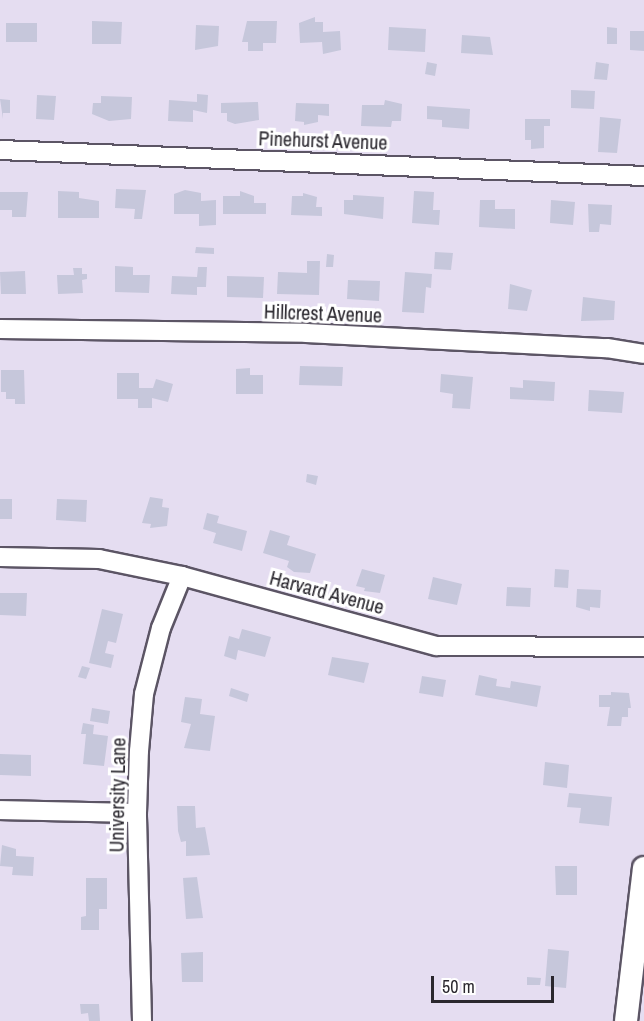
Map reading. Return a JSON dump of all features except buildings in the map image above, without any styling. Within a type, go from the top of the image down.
[{"type":"street","name":"Pinehurst Avenue","points":[[0,150],[644,176]]},
{"type":"street","name":"Hillcrest Avenue","points":[[0,329],[317,334],[607,348],[644,354]]},
{"type":"street","name":"Harvard Avenue","points":[[0,557],[99,558],[183,576],[436,646],[644,647]]},
{"type":"street","name":"University Lane","points":[[142,1021],[137,813],[144,694],[160,628],[183,576]]},
{"type":"street","points":[[0,810],[137,813]]},
{"type":"street","points":[[626,1021],[638,966],[644,868]]}]
